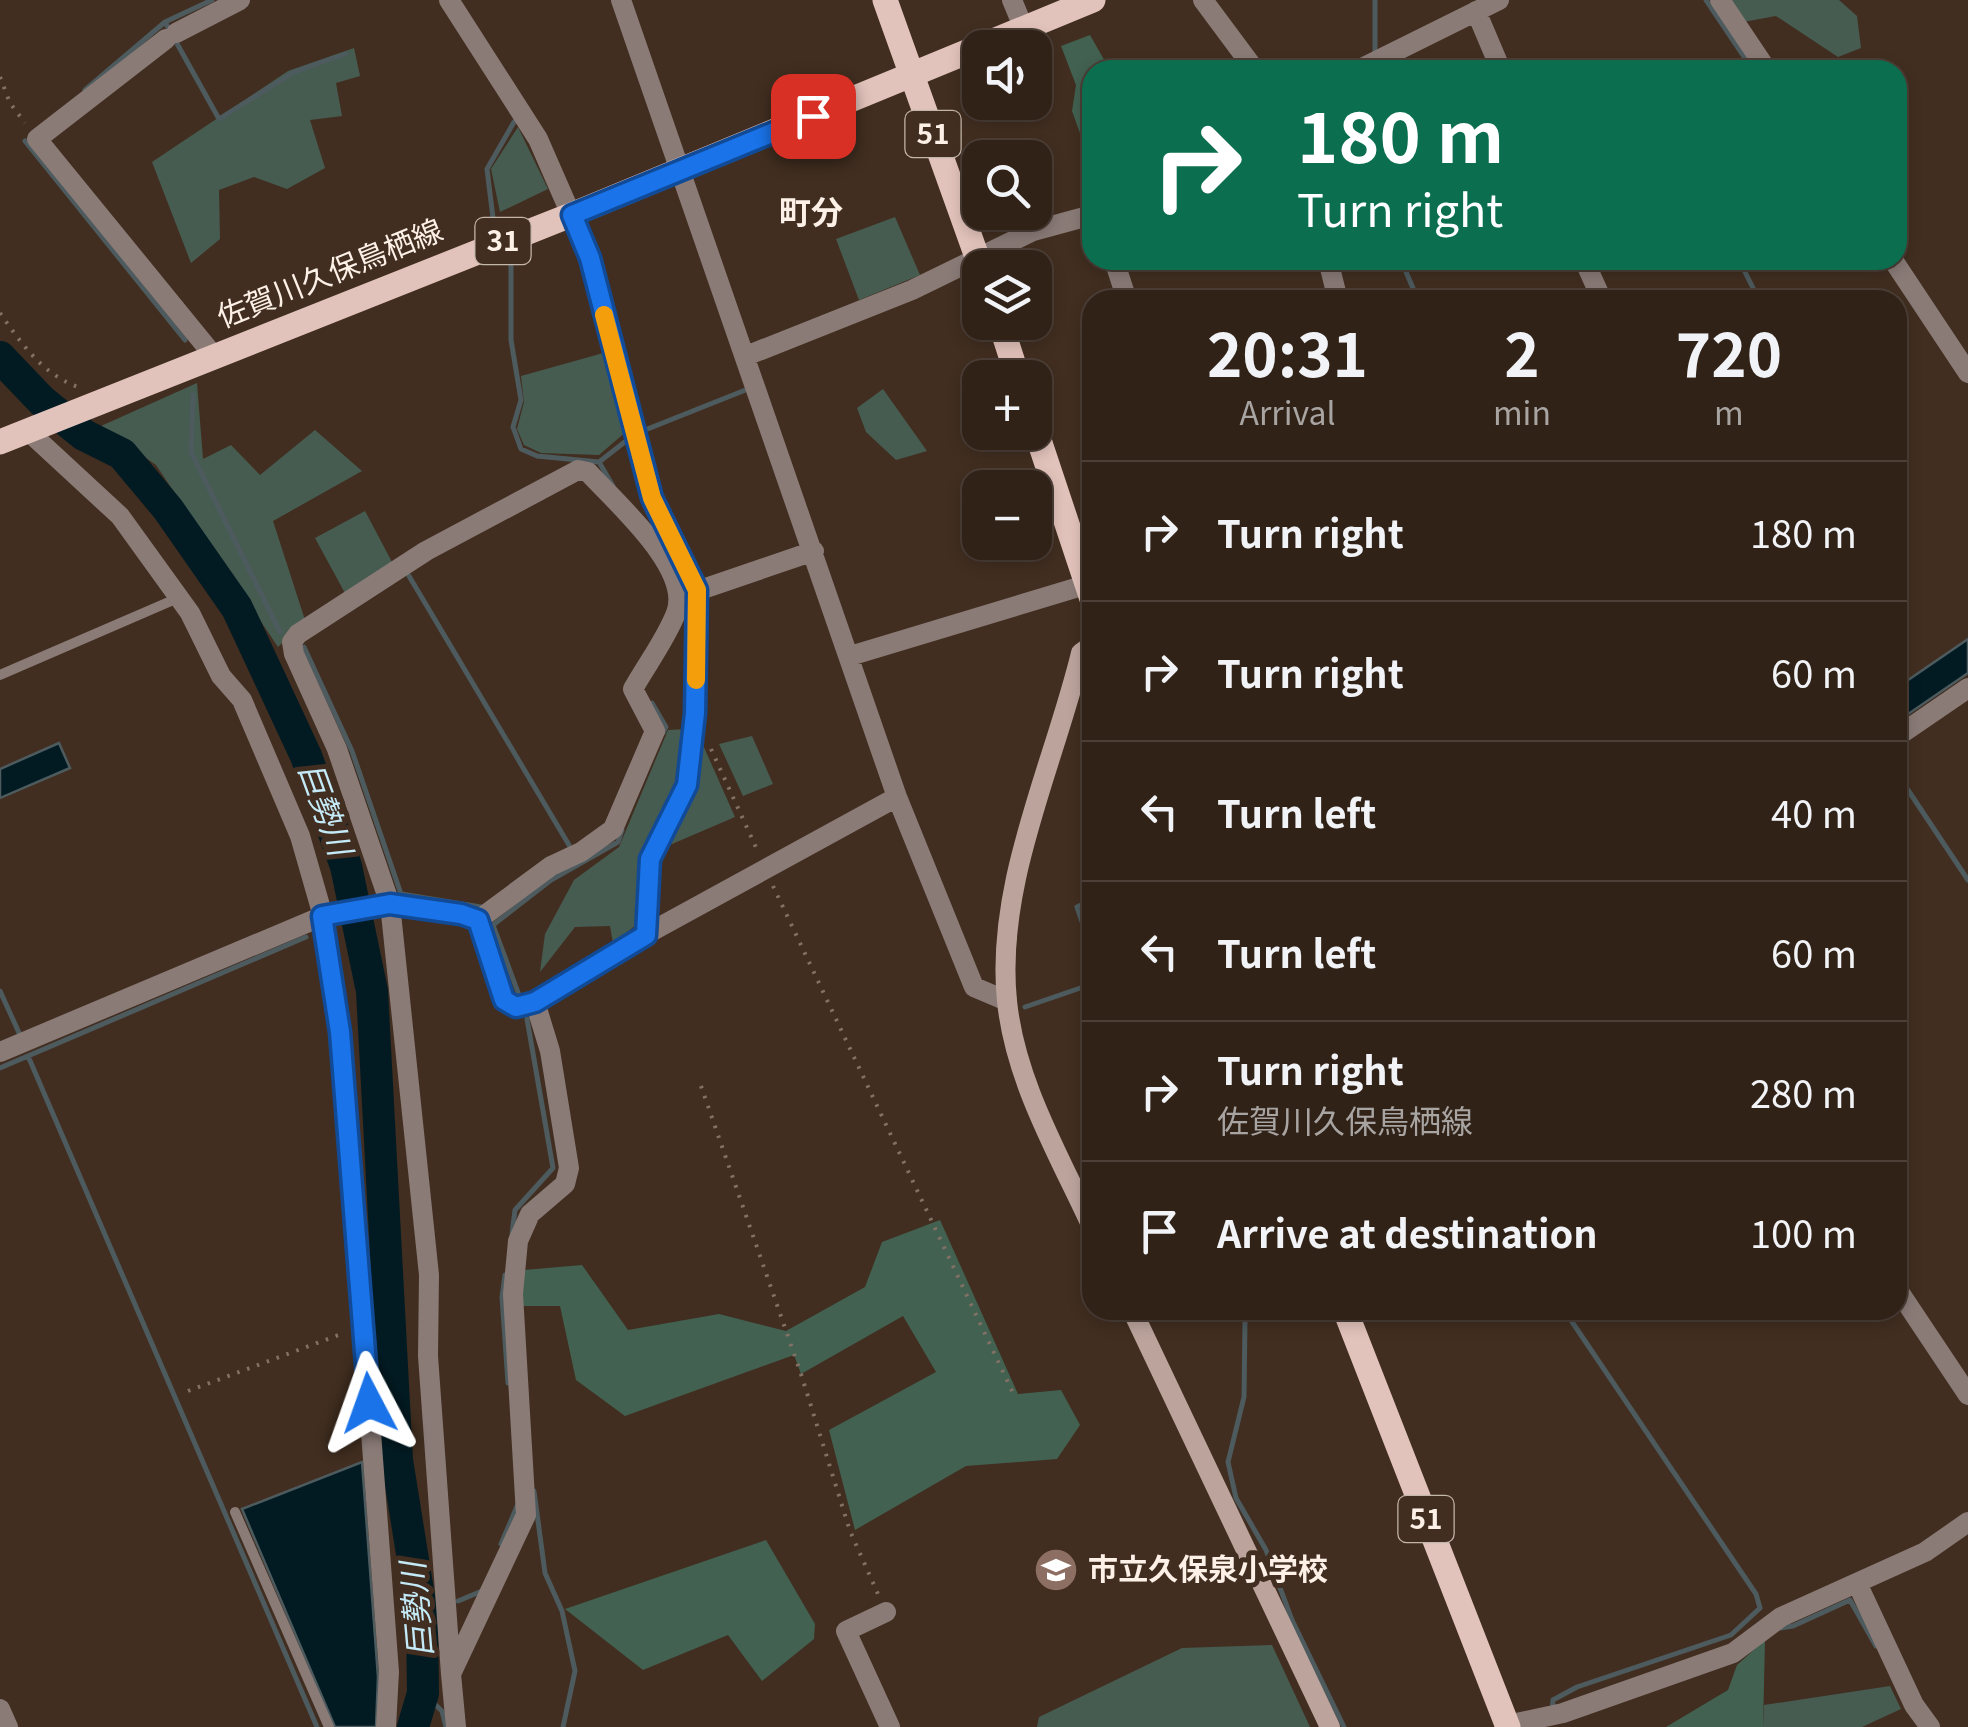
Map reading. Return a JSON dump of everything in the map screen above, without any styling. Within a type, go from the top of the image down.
[{"type":"main road","name":"51","points":[[885,0],[975,250]]},
{"type":"main road","name":"佐賀川久保鳥栖線","points":[[93,404],[572,215],[1093,0]]},
{"type":"main road","name":"31","points":[[9,434],[93,404]]},
{"type":"main road","points":[[1043,450],[1082,563]]},
{"type":"main road","name":"51","points":[[1349,1320],[1508,1726]]},
{"type":"street","points":[[214,356],[37,139],[171,36],[240,0]]},
{"type":"street","points":[[449,0],[538,139],[572,215],[590,258],[652,498],[697,590],[695,713],[687,785],[650,859],[646,935]]},
{"type":"street","points":[[621,0],[898,797],[974,988],[1007,1001]]},
{"type":"street","points":[[1012,0],[1024,29]]},
{"type":"street","points":[[1203,0],[1248,60]]},
{"type":"street","points":[[1376,60],[1499,0]]},
{"type":"street","points":[[1720,0],[1760,60]]},
{"type":"street","points":[[1476,11],[1497,60]]},
{"type":"street","points":[[1001,250],[1032,231],[1082,218]]},
{"type":"street","points":[[746,356],[962,270]]},
{"type":"street","points":[[1900,270],[1968,373]]},
{"type":"street","points":[[9,434],[120,516],[190,612],[221,676],[242,700],[300,836],[322,916],[340,1032],[389,1672],[386,1727]]},
{"type":"street","points":[[456,1727],[428,1356],[430,1275],[383,904],[338,750],[292,642],[298,634],[426,550],[578,470],[588,472],[666,558],[679,588],[678,610],[634,689],[655,731],[613,829],[580,852],[550,866],[478,920]]},
{"type":"street","points":[[697,590],[814,551]]},
{"type":"street","points":[[850,656],[1082,592]]},
{"type":"street","points":[[1082,652],[1015,876],[1007,1001],[1030,1094],[1082,1206]]},
{"type":"street","points":[[1907,730],[1968,688]]},
{"type":"street","points":[[478,920],[504,1000],[516,1007],[535,1002],[646,935],[898,797]]},
{"type":"street","points":[[0,1052],[322,916],[383,904],[461,914],[478,920]]},
{"type":"street","points":[[452,1674],[526,1515],[513,1294],[518,1241],[530,1214],[565,1184],[569,1168],[550,1051],[535,1002]]},
{"type":"street","points":[[1907,1304],[1968,1395]]},
{"type":"street","points":[[1137,1320],[1330,1727]]},
{"type":"street","points":[[1508,1726],[1563,1713],[1733,1653],[1774,1622],[1925,1552],[1968,1522]]},
{"type":"street","points":[[1857,1583],[1914,1704],[1930,1727]]},
{"type":"street","points":[[886,1612],[846,1632],[890,1727]]},
{"type":"street","points":[[0,1709],[8,1727]]},
{"type":"lane","points":[[0,675],[179,598]]},
{"type":"lane","points":[[235,1512],[329,1727]]},
{"type":"path","points":[[0,78],[10,103],[37,139]]},
{"type":"path","points":[[0,313],[24,348],[59,380],[86,390],[93,404]]},
{"type":"path","points":[[710,748],[1014,1396]]},
{"type":"path","points":[[702,1086],[850,1531],[886,1612]]},
{"type":"path","points":[[188,1391],[363,1326]]},
{"type":"green space","points":[[1730,0],[1839,0],[1857,16],[1861,48],[1838,57],[1776,16],[1743,22]]},
{"type":"green space","points":[[1090,35],[1104,60],[1082,60],[1081,136],[1072,111],[1076,85],[1061,46]]},
{"type":"green space","points":[[354,48],[360,76],[336,83],[342,116],[310,120],[325,168],[287,189],[254,177],[219,190],[220,239],[191,263],[152,162],[288,71]]},
{"type":"green space","points":[[518,127],[548,189],[500,212],[491,169]]},
{"type":"green space","points":[[895,217],[920,275],[859,300],[836,239]]},
{"type":"green space","points":[[607,352],[628,430],[599,455],[541,453],[524,445],[517,429],[524,402],[521,376]]},
{"type":"green space","points":[[197,383],[203,459],[231,445],[260,475],[315,430],[362,471],[273,521],[305,620],[278,647],[156,465],[101,426]]},
{"type":"green space","points":[[883,389],[927,451],[896,460],[866,432],[857,408]]},
{"type":"green space","points":[[365,511],[392,562],[346,595],[315,538]]},
{"type":"green space","points":[[687,729],[684,782],[636,925],[613,943],[610,926],[575,927],[540,972],[545,934],[574,880],[619,847],[668,730]]},
{"type":"green space","points":[[699,736],[735,817],[665,847]]},
{"type":"green space","points":[[752,736],[773,784],[743,796],[719,744]]},
{"type":"green space","points":[[940,1220],[1018,1394],[1061,1390],[1080,1425],[1057,1459],[966,1466],[855,1530],[829,1430],[936,1372],[903,1316],[801,1374],[794,1355],[625,1416],[576,1380],[560,1306],[520,1306],[524,1270],[582,1265],[628,1330],[719,1314],[786,1331],[865,1287],[882,1242]]},
{"type":"green space","points":[[766,1540],[815,1624],[814,1639],[762,1681],[728,1635],[643,1670],[565,1609]]},
{"type":"green space","points":[[1765,1640],[1763,1727],[1666,1727],[1728,1690],[1737,1665]]},
{"type":"green space","points":[[1272,1645],[1310,1727],[1037,1727],[1039,1717],[1182,1648]]},
{"type":"green space","points":[[1890,1686],[1901,1709],[1862,1727],[1763,1727],[1764,1705]]},
{"type":"water","points":[[1968,639],[1968,673],[1907,715],[1907,681]]},
{"type":"water","points":[[59,743],[70,768],[0,798],[0,769]]},
{"type":"water","points":[[362,1462],[378,1677],[376,1727],[335,1727],[242,1509]]},
{"type":"waterway","points":[[85,90],[165,22],[212,0]]},
{"type":"waterway","points":[[1375,0],[1375,57]]},
{"type":"waterway","points":[[1706,0],[1746,60]]},
{"type":"waterway","points":[[165,22],[219,119],[294,72],[345,54]]},
{"type":"waterway","points":[[493,218],[487,169],[514,122]]},
{"type":"waterway","points":[[25,141],[185,340]]},
{"type":"waterway","points":[[511,260],[511,340],[521,400],[513,427],[521,449],[537,456],[599,462],[613,486]]},
{"type":"waterway","points":[[1405,270],[1414,290]]},
{"type":"waterway","points":[[1744,270],[1754,290]]},
{"type":"waterway","name":"巨勢川","points":[[0,357],[42,401],[84,435],[122,454],[168,509],[237,608],[306,756],[346,866],[372,991],[397,1460],[422,1616],[423,1693],[413,1727]]},
{"type":"waterway","points":[[640,432],[748,389]]},
{"type":"waterway","points":[[193,395],[191,452],[280,632]]},
{"type":"waterway","points":[[599,462],[626,441]]},
{"type":"waterway","points":[[409,576],[569,845]]},
{"type":"waterway","points":[[304,647],[352,751],[401,894],[481,907]]},
{"type":"waterway","points":[[652,703],[666,727],[663,733]]},
{"type":"waterway","points":[[1907,788],[1968,880]]},
{"type":"waterway","points":[[519,995],[493,925],[551,880],[618,842],[622,830]]},
{"type":"waterway","points":[[1082,905],[1077,907],[1082,922]]},
{"type":"waterway","points":[[0,1068],[306,937]]},
{"type":"waterway","points":[[1025,1007],[1082,987]]},
{"type":"waterway","points":[[0,991],[20,1035]]},
{"type":"waterway","points":[[512,1234],[515,1210],[553,1168],[527,1019]]},
{"type":"waterway","points":[[28,1056],[317,1727]]},
{"type":"waterway","points":[[505,1275],[502,1297],[508,1383]]},
{"type":"waterway","points":[[1245,1320],[1244,1397],[1228,1462],[1236,1498],[1266,1550],[1292,1620],[1344,1727]]},
{"type":"waterway","points":[[1552,1711],[1553,1700],[1577,1687],[1731,1635],[1760,1608],[1756,1594],[1571,1320]]},
{"type":"waterway","points":[[534,1491],[545,1573],[562,1611],[575,1671],[563,1727]]},
{"type":"waterway","points":[[501,1544],[518,1504]]},
{"type":"waterway","points":[[458,1601],[482,1591]]},
{"type":"waterway","points":[[1780,1628],[1850,1600],[1876,1646]]},
{"type":"waterway","points":[[423,1693],[442,1711],[446,1727]]},
{"type":"slow traffic","points":[[604,315],[652,498],[697,590],[696,680]]},
{"type":"place","name":"市立久保泉小学校","points":[[1056,1570]]},
{"type":"district","name":"町分","points":[[811,213]]},
{"type":"route","points":[[369,1403],[340,1032],[322,916],[390,904],[478,920],[504,1000],[516,1007],[535,1002],[646,935],[650,859],[687,785],[695,713],[697,590],[652,498],[590,258],[572,215],[813,116]]}]
